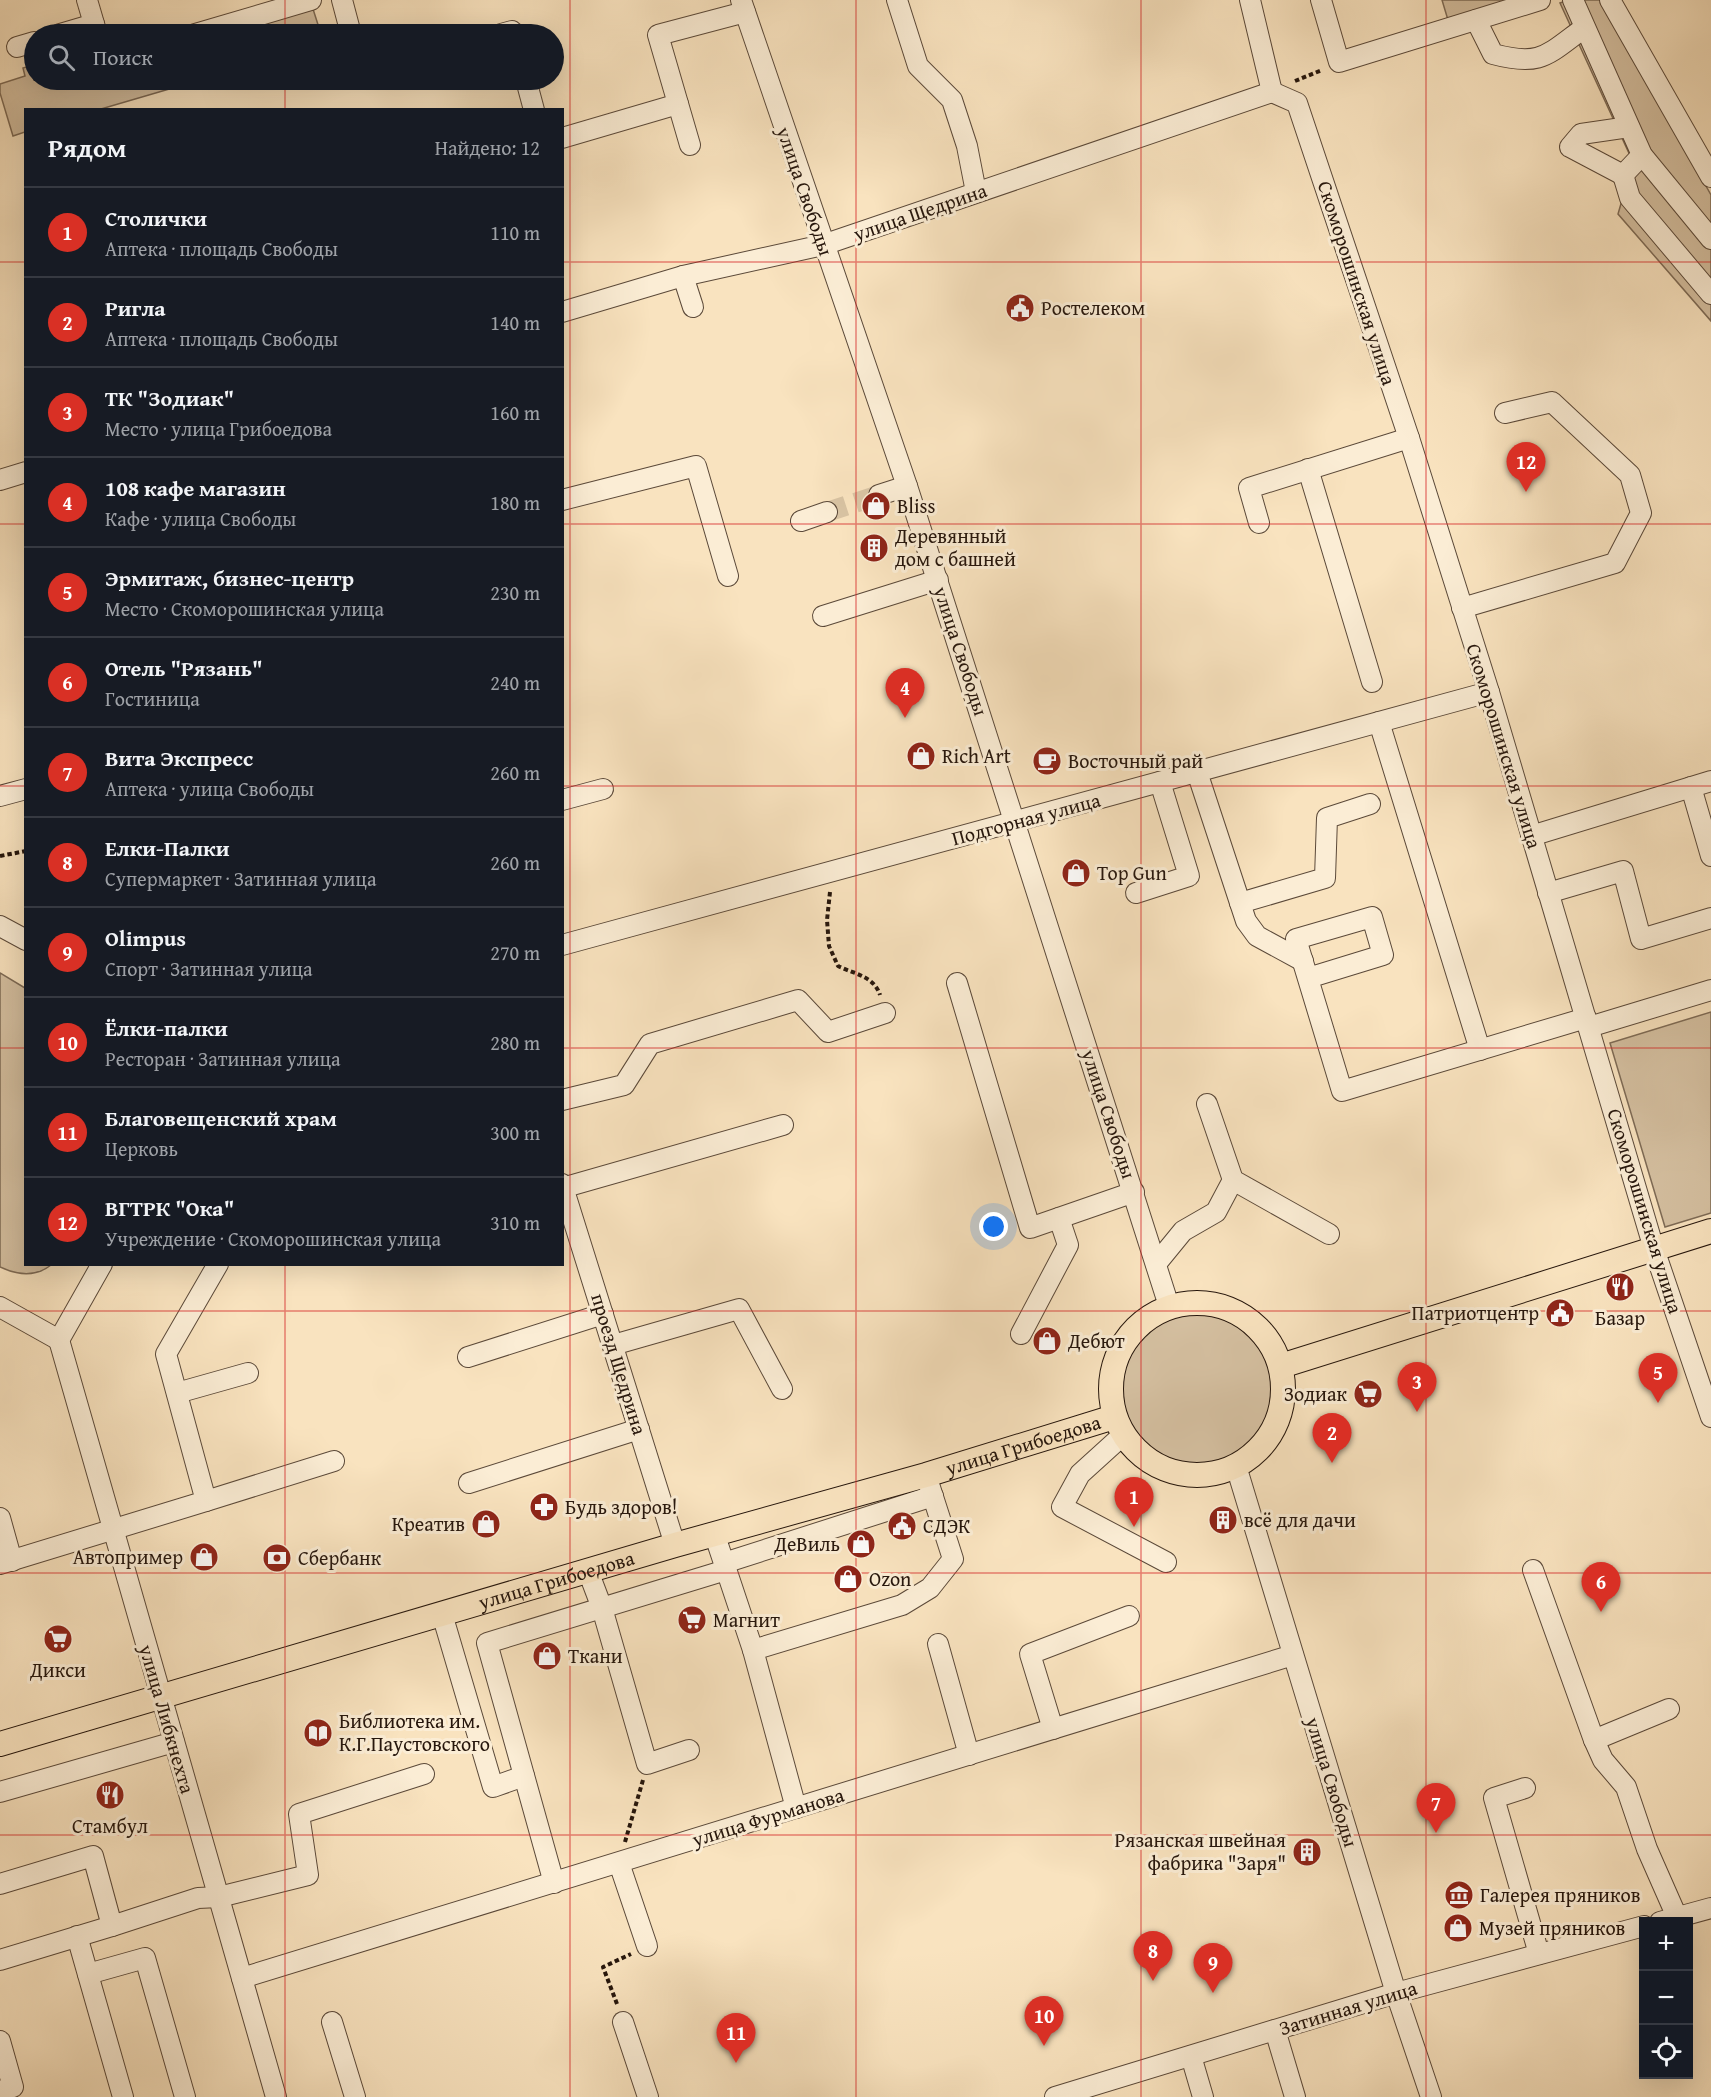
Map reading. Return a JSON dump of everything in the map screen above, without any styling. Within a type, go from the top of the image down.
[{"type":"main road","points":[[1281,1366],[1711,1231]]},
{"type":"main road","points":[[1204,1302],[1231,1308],[1254,1323],[1270,1341],[1281,1366],[1283,1401],[1277,1423],[1261,1448],[1236,1466],[1208,1475],[1179,1474],[1143,1457],[1119,1426],[1110,1395],[1114,1363],[1126,1338],[1146,1318],[1169,1306],[1204,1302]]},
{"type":"main road","name":"улица Грибоедова","points":[[0,1744],[714,1533],[930,1485],[1119,1426]]},
{"type":"street","points":[[87,0],[94,24]]},
{"type":"street","points":[[229,24],[311,0]]},
{"type":"street","points":[[897,0],[918,66],[952,100],[967,146],[976,192]]},
{"type":"street","points":[[1250,0],[1272,92]]},
{"type":"street","points":[[1321,0],[1339,62],[1540,0]]},
{"type":"street","points":[[1573,0],[1642,155],[1711,238]]},
{"type":"street","points":[[1610,0],[1711,177]]},
{"type":"street","points":[[336,1],[346,24]]},
{"type":"street","points":[[690,145],[658,35],[743,6]]},
{"type":"street","name":"улица Свободы","points":[[743,6],[938,580],[1169,1306]]},
{"type":"street","points":[[1476,20],[1493,54],[1520,62],[1546,56],[1584,28]]},
{"type":"street","points":[[529,90],[533,108]]},
{"type":"street","name":"улица Щедрина","points":[[564,311],[683,276],[823,245],[1272,92]]},
{"type":"street","name":"Скоморошинская улица","points":[[1272,92],[1297,103],[1409,438],[1489,692],[1654,1249],[1711,1417]]},
{"type":"street","points":[[564,137],[678,104]]},
{"type":"street","points":[[1629,127],[1581,134],[1570,147],[1623,175],[1630,198],[1711,294]]},
{"type":"street","points":[[1623,175],[1642,155]]},
{"type":"street","points":[[683,276],[693,307]]},
{"type":"street","points":[[1462,608],[1615,563],[1641,513],[1630,475],[1552,402],[1505,413]]},
{"type":"street","points":[[1259,523],[1249,488],[1409,438]]},
{"type":"street","points":[[564,499],[696,466],[728,576]]},
{"type":"street","points":[[1308,469],[1372,682]]},
{"type":"street","points":[[0,480],[24,473]]},
{"type":"street","points":[[879,495],[907,486]]},
{"type":"street","points":[[801,521],[827,512]]},
{"type":"street","points":[[823,616],[938,580]]},
{"type":"street","name":"Подгорная улица","points":[[564,944],[1489,692]]},
{"type":"street","points":[[1380,722],[1480,1050]]},
{"type":"street","points":[[1197,772],[1233,862],[1240,903],[1246,921],[1257,936],[1305,969],[1342,1092],[1480,1050],[1711,990]]},
{"type":"street","points":[[1531,836],[1711,781]]},
{"type":"street","points":[[1136,893],[1190,876],[1160,782]]},
{"type":"street","points":[[1691,787],[1711,856]]},
{"type":"street","points":[[564,799],[603,789]]},
{"type":"street","points":[[0,796],[24,790]]},
{"type":"street","points":[[1240,903],[1325,878],[1328,818],[1370,804]]},
{"type":"street","points":[[1548,893],[1623,871],[1641,939],[1711,918]]},
{"type":"street","points":[[0,926],[24,939]]},
{"type":"street","points":[[957,983],[1030,1228],[1134,1192]]},
{"type":"street","points":[[564,1100],[624,1085],[650,1044],[798,1000],[828,1032],[885,1013]]},
{"type":"street","points":[[1207,1104],[1233,1180],[1329,1234]]},
{"type":"street","points":[[564,1186],[783,1125]]},
{"type":"street","points":[[1156,1264],[1183,1231],[1216,1212],[1233,1180]]},
{"type":"street","name":"проезд Щедрина","points":[[564,1189],[675,1545]]},
{"type":"street","points":[[1021,1334],[1068,1245],[1059,1218]]},
{"type":"street","points":[[0,1307],[59,1340],[101,1266]]},
{"type":"street","points":[[206,1501],[166,1354],[217,1266]]},
{"type":"street","points":[[613,1345],[739,1309],[782,1389]]},
{"type":"street","points":[[468,1357],[603,1314]]},
{"type":"street","name":"улица Либкнехта","points":[[59,1340],[276,2097]]},
{"type":"street","points":[[177,1393],[248,1373]]},
{"type":"street","points":[[1119,1426],[1080,1474],[1062,1507],[1166,1562]]},
{"type":"street","points":[[469,1483],[639,1429]]},
{"type":"street","points":[[0,1518],[6,1562],[114,1531],[334,1461]]},
{"type":"street","name":"улица Свободы","points":[[1236,1466],[1396,1993],[1431,2097]]},
{"type":"street","points":[[554,1882],[487,1643],[602,1608],[725,1566],[930,1485],[953,1558],[930,1588],[902,1605],[753,1650]]},
{"type":"street","points":[[714,1533],[753,1650],[796,1808]]},
{"type":"street","points":[[1533,1570],[1594,1740],[1603,1760],[1626,1787],[1667,1917]]},
{"type":"street","points":[[588,1571],[602,1608],[647,1764],[689,1750]]},
{"type":"street","points":[[442,1614],[493,1787],[524,1776]]},
{"type":"street","points":[[1053,1729],[1030,1654],[1130,1616]]},
{"type":"street","points":[[938,1644],[969,1755]]},
{"type":"street","name":"улица Фурманова","points":[[242,1978],[1293,1655]]},
{"type":"street","points":[[1594,1740],[1669,1709]]},
{"type":"street","points":[[0,1792],[174,1742]]},
{"type":"street","points":[[0,1960],[198,1898],[219,1897],[308,1875],[299,1814],[424,1774]]},
{"type":"street","points":[[1525,1788],[1494,1798],[1539,1954]]},
{"type":"street","points":[[0,1884],[93,1856],[112,1926]]},
{"type":"street","points":[[619,1863],[647,1946]]},
{"type":"street","points":[[1676,1917],[1711,1908]]},
{"type":"street","name":"Затинная улица","points":[[1054,2097],[1396,1993],[1639,1927]]},
{"type":"street","points":[[77,1936],[123,2097]]},
{"type":"street","points":[[88,1974],[145,1958],[185,2097]]},
{"type":"street","points":[[332,2022],[355,2097]]},
{"type":"street","points":[[623,2022],[648,2097]]},
{"type":"street","points":[[1275,2030],[1295,2097]]},
{"type":"street","points":[[0,2041],[13,2087],[0,2091]]},
{"type":"street","points":[[1191,2056],[1203,2097]]},
{"type":"path","points":[[1272,92],[1339,62]]},
{"type":"path","points":[[0,856],[24,851]]},
{"type":"path","points":[[829,872],[830,897],[827,920],[829,946],[838,966],[866,977],[878,987],[885,1013]]},
{"type":"path","points":[[619,1863],[647,1764]]},
{"type":"path","points":[[623,2022],[603,1967],[647,1946]]},
{"type":"shaded area","points":[[1442,0],[1509,0],[1448,20]]},
{"type":"shaded area","points":[[1569,0],[1602,0],[1711,195],[1711,321],[1618,214],[1633,162],[1560,3]]},
{"type":"shaded area","points":[[313,9],[318,24],[262,24]]},
{"type":"shaded area","points":[[24,76],[24,90],[166,90],[104,108],[24,108],[24,132],[13,136],[0,93],[0,84]]},
{"type":"shaded area","points":[[0,973],[24,987],[24,1266],[50,1266],[39,1272],[26,1274],[0,1267]]},
{"type":"shaded area","points":[[1711,1012],[1711,1213],[1665,1227],[1610,1043]]},
{"type":"shaded area","points":[[1197,1313],[1212,1314],[1226,1319],[1251,1335],[1267,1360],[1272,1374],[1272,1404],[1267,1418],[1251,1443],[1226,1459],[1212,1464],[1197,1465],[1182,1464],[1168,1459],[1143,1443],[1127,1418],[1122,1404],[1121,1389],[1122,1374],[1127,1360],[1143,1335],[1168,1319],[1182,1314]]},
{"type":"tunnel","points":[[827,512],[879,495]]},
{"type":"place","name":"Ростелеком","points":[[1020,308]]},
{"type":"place","name":"ВГТРК \"Ока\"","points":[[1526,492]]},
{"type":"place","name":"Bliss","points":[[876,506]]},
{"type":"place","name":"Деревянный дом с башней","points":[[874,548]]},
{"type":"place","name":"108 кафе магазин","points":[[905,718]]},
{"type":"place","name":"Rich Art","points":[[921,756]]},
{"type":"place","name":"Восточный рай","points":[[1047,761]]},
{"type":"place","name":"Top Gun","points":[[1076,873]]},
{"type":"place","name":"Базар","points":[[1620,1287]]},
{"type":"place","name":"Патриотцентр","points":[[1560,1313]]},
{"type":"place","name":"Дебют","points":[[1047,1341]]},
{"type":"place","name":"Зодиак","points":[[1368,1394]]},
{"type":"place","name":"Эрмитаж, бизнес-центр","points":[[1658,1403]]},
{"type":"place","name":"ТК \"Зодиак\"","points":[[1417,1412]]},
{"type":"place","name":"Ригла","points":[[1332,1463]]},
{"type":"place","name":"Будь здоров!","points":[[544,1507]]},
{"type":"place","name":"всё для дачи","points":[[1223,1520]]},
{"type":"place","name":"Креатив","points":[[486,1524]]},
{"type":"place","name":"СДЭК","points":[[902,1526]]},
{"type":"place","name":"Столички","points":[[1134,1527]]},
{"type":"place","name":"ДеВиль","points":[[861,1544]]},
{"type":"place","name":"Автопример","points":[[204,1557]]},
{"type":"place","name":"Сбербанк","points":[[277,1558]]},
{"type":"place","name":"Ozon","points":[[848,1579]]},
{"type":"place","name":"Отель \"Рязань\"","points":[[1601,1612]]},
{"type":"place","name":"Магнит","points":[[692,1620]]},
{"type":"place","name":"Дикси","points":[[58,1639]]},
{"type":"place","name":"Ткани","points":[[547,1656]]},
{"type":"place","name":"Библиотека им. К.Г.Паустовского","points":[[318,1733]]},
{"type":"place","name":"Стамбул","points":[[110,1795]]},
{"type":"place","name":"Вита Экспресс","points":[[1436,1833]]},
{"type":"place","name":"Рязанская швейная фабрика \"Заря\"","points":[[1307,1852]]},
{"type":"place","name":"Галерея пряников","points":[[1459,1895]]},
{"type":"place","name":"Музей пряников","points":[[1458,1928]]},
{"type":"place","name":"Елки-Палки","points":[[1153,1981]]},
{"type":"place","name":"Olimpus","points":[[1213,1993]]},
{"type":"place","name":"Ёлки-палки","points":[[1044,2046]]},
{"type":"place","name":"Благовещенский храм","points":[[736,2063]]}]
